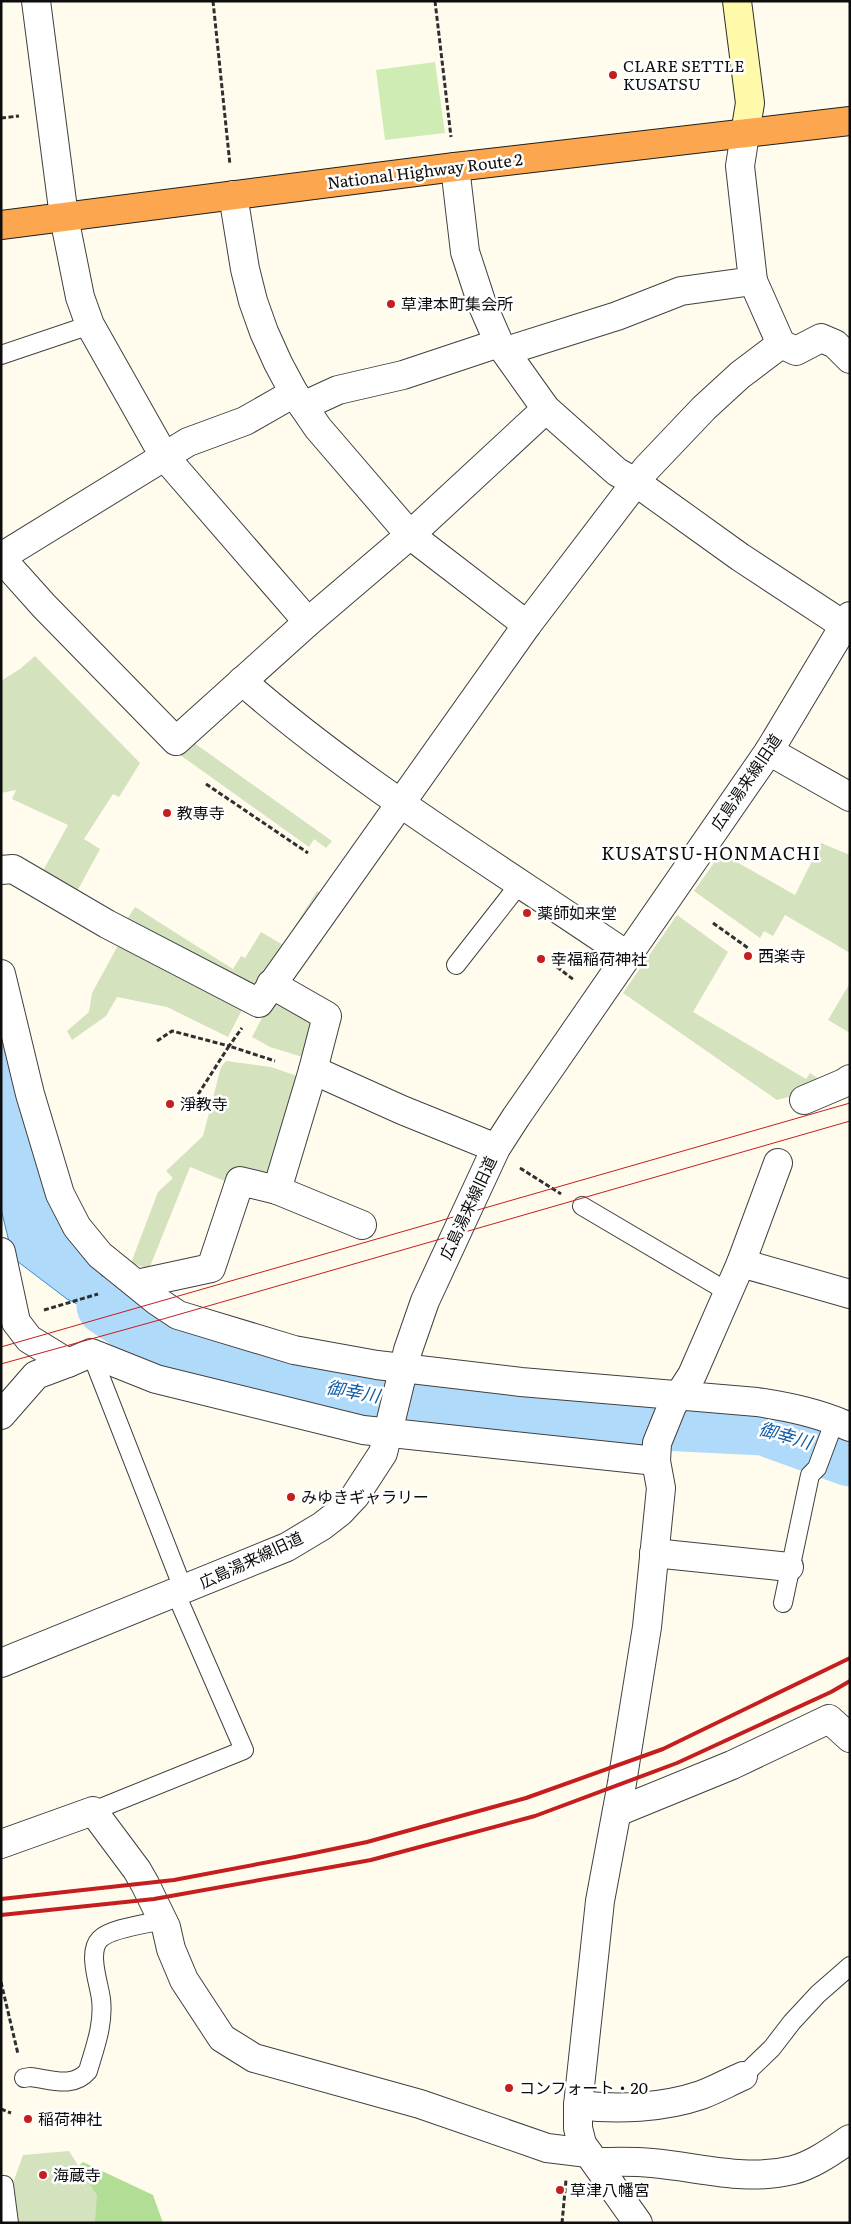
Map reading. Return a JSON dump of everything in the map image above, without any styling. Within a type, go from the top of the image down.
[{"type":"highway","name":"National Highway Route 2","points":[[1,225],[455,167],[850,120]]},
{"type":"street","points":[[36,1],[64,217],[80,297],[90,325],[164,456],[308,622]]},
{"type":"street","points":[[737,1],[750,103],[740,166],[753,281],[781,344],[796,351],[820,338],[835,344],[850,359]]},
{"type":"street","points":[[455,167],[466,252],[482,304],[503,347],[546,409],[617,472],[637,483],[740,557],[847,621]]},
{"type":"street","points":[[233,195],[239,236],[253,301],[278,363],[298,399],[334,449],[410,536],[527,625]]},
{"type":"street","points":[[546,409],[410,536],[308,622],[176,741],[56,619],[1,557],[188,442],[298,399],[403,376],[617,316],[681,291],[753,281]]},
{"type":"street","points":[[1,870],[12,869],[107,924],[259,1003],[527,625],[646,469],[704,408],[740,375],[781,344]]},
{"type":"street","name":"広島湯来線旧道","points":[[1,1663],[287,1547],[322,1526],[340,1512],[355,1496],[383,1453],[402,1375],[424,1301],[496,1148],[769,751],[847,621]]},
{"type":"street","points":[[242,681],[290,723],[399,803],[521,882],[628,956]]},
{"type":"street","points":[[769,751],[850,797]]},
{"type":"street","points":[[1,974],[30,1094],[60,1194],[77,1227],[100,1256],[157,1301],[178,1315],[294,1350],[377,1365],[402,1375],[521,1382],[676,1401],[791,1407],[839,1424]]},
{"type":"street","points":[[271,984],[327,1016],[277,1190]]},
{"type":"street","points":[[313,1070],[402,1110],[496,1148]]},
{"type":"street","points":[[804,1100],[844,1084],[850,1079]]},
{"type":"street","points":[[638,2223],[582,2144],[578,2128],[578,2105],[600,1901],[617,1812],[645,1637],[661,1488],[656,1458],[657,1443],[676,1401],[692,1375],[741,1263],[778,1163]]},
{"type":"street","points":[[137,1284],[211,1268],[240,1182],[277,1190],[362,1225]]},
{"type":"street","points":[[1,1252],[9,1325],[28,1339],[79,1358],[156,1380],[363,1430],[388,1429],[656,1458]]},
{"type":"street","points":[[741,1263],[850,1294]]},
{"type":"street","points":[[1,1415],[36,1375],[79,1358]]},
{"type":"street","points":[[654,1553],[789,1567]]},
{"type":"street","points":[[617,1812],[732,1765],[828,1720],[850,1738]]},
{"type":"street","points":[[1,1844],[94,1812],[137,1870],[163,1920],[171,1949],[184,1980],[202,2008],[222,2038],[254,2058],[420,2104],[547,2148],[592,2157],[652,2163],[719,2173],[764,2174],[793,2170],[818,2159],[850,2139]]},
{"type":"street","points":[[578,2105],[596,2107],[665,2104],[701,2095],[743,2076]]},
{"type":"lane","points":[[1,354],[90,325]]},
{"type":"lane","points":[[456,965],[521,882]]},
{"type":"lane","points":[[582,1206],[728,1292]]},
{"type":"lane","points":[[79,1358],[180,1592],[244,1750],[94,1812]]},
{"type":"lane","points":[[783,1603],[789,1567],[810,1475],[819,1463],[839,1424]]},
{"type":"lane","points":[[24,2078],[30,2077],[70,2082],[84,2077],[88,2071],[101,2020],[101,2001],[94,1957],[95,1946],[100,1939],[110,1933],[163,1920]]},
{"type":"lane","points":[[743,2076],[772,2048],[792,2022],[818,1994],[850,1966]]},
{"type":"lane","points":[[4,2184],[9,2223]]},
{"type":"path","points":[[213,1],[233,195]]},
{"type":"path","points":[[435,1],[455,167]]},
{"type":"path","points":[[206,784],[308,853]]},
{"type":"path","points":[[713,923],[748,948]]},
{"type":"path","points":[[190,1107],[246,1021]]},
{"type":"path","points":[[157,1041],[172,1031],[229,1046],[275,1061]]},
{"type":"path","points":[[496,1148],[509,1161],[582,1206]]},
{"type":"path","points":[[63,1304],[105,1291]]},
{"type":"path","points":[[1,1982],[19,2055]]},
{"type":"path","points":[[1,2110],[11,2113]]},
{"type":"path","points":[[562,2223],[566,2185]]},
{"type":"green space","points":[[435,62],[445,133],[385,140],[376,70]]},
{"type":"green space","points":[[35,656],[140,763],[119,797],[113,794],[84,839],[100,849],[74,897],[39,878],[68,825],[12,799],[16,790],[1,793],[1,681],[20,669]]},
{"type":"green space","points":[[190,740],[332,841],[326,848],[314,839],[309,847],[176,752]]},
{"type":"green space","points":[[821,843],[850,855],[850,953],[785,915],[773,936],[764,931],[760,938],[694,891],[721,853],[795,895]]},
{"type":"green space","points":[[317,891],[323,895],[254,995],[123,926],[135,907],[233,969],[241,956],[245,958],[261,932],[283,945]]},
{"type":"green space","points":[[677,915],[728,952],[693,1012],[806,1079],[810,1073],[822,1081],[796,1095],[777,1100],[623,993]]},
{"type":"green space","points":[[121,940],[245,1004],[228,1037],[167,1007],[117,997],[106,1016],[72,1040],[67,1031],[89,1012],[92,993]]},
{"type":"green space","points":[[850,983],[850,1033],[828,1020]]},
{"type":"green space","points":[[274,995],[320,1020],[309,1059],[270,1047],[252,1037]]},
{"type":"green space","points":[[226,1061],[271,1067],[303,1078],[273,1182],[232,1184],[190,1167],[149,1269],[131,1263],[158,1192],[173,1178],[166,1171],[203,1136],[221,1067]]},
{"type":"green space","name":"海蔵寺","points":[[69,2151],[97,2195],[95,2223],[17,2223],[13,2183],[23,2155]]},
{"type":"green space","points":[[83,2162],[153,2195],[163,2223],[35,2223],[43,2199]]},
{"type":"water","points":[[1,1022],[72,1236],[111,1288],[173,1351],[67,1299],[13,1258],[1,1209]]},
{"type":"waterway","name":"御幸川","points":[[106,1306],[173,1351],[263,1375],[351,1394],[539,1415],[764,1426],[850,1457]]},
{"type":"tram line","points":[[1,1347],[850,1103]]},
{"type":"tram line","points":[[1,1364],[850,1121]]},
{"type":"railway","points":[[1,1899],[174,1880],[295,1857],[367,1842],[526,1798],[663,1749],[850,1658]]},
{"type":"railway","points":[[1,1915],[154,1899],[371,1860],[535,1816],[677,1763],[831,1692],[850,1681]]},
{"type":"place","name":"CLARE SETTLE KUSATSU","points":[[613,75]]},
{"type":"place","name":"草津本町集会所","points":[[391,304]]},
{"type":"place","name":"教専寺","points":[[167,813]]},
{"type":"place","name":"薬師如来堂","points":[[527,913]]},
{"type":"place","name":"西楽寺","points":[[748,956]]},
{"type":"place","name":"幸福稲荷神社","points":[[541,959]]},
{"type":"place","name":"淨教寺","points":[[170,1104]]},
{"type":"place","name":"みゆきギャラリー","points":[[291,1497]]},
{"type":"place","name":"コンフォート・20","points":[[509,2088]]},
{"type":"place","name":"稲荷神社","points":[[28,2119]]},
{"type":"place","name":"海蔵寺","points":[[43,2175]]},
{"type":"place","name":"草津八幡宮","points":[[560,2190]]},
{"type":"district","name":"KUSATSU-HONMACHI","points":[[711,854]]}]
